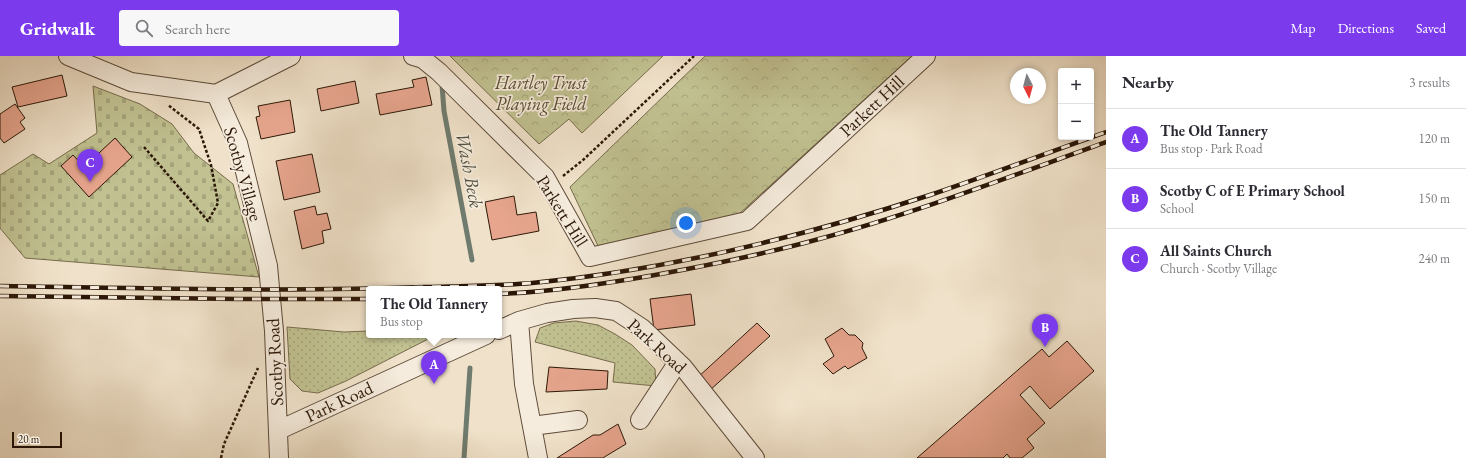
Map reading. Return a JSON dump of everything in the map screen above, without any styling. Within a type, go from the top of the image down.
[{"type":"street","points":[[68,56],[131,82],[216,94],[291,56]]},
{"type":"street","name":"Parkett Hill","points":[[413,56],[423,59],[439,72],[545,177],[590,257],[747,221],[926,56]]},
{"type":"street","name":"Scotby Village","points":[[216,94],[238,143],[268,266]]},
{"type":"street","name":"Scotby Road","points":[[268,266],[274,331],[279,458]]},
{"type":"street","name":"Park Road","points":[[502,329],[519,321],[546,313],[573,309],[595,308],[616,311],[642,328],[683,367],[755,458]]},
{"type":"street","points":[[519,321],[524,384],[538,458]]},
{"type":"street","name":"Park Road","points":[[279,430],[479,338]]},
{"type":"street","points":[[640,420],[678,362]]},
{"type":"street","points":[[532,426],[578,420]]},
{"type":"path","points":[[545,177],[563,176],[583,160],[694,56]]},
{"type":"path","points":[[144,147],[208,221],[218,203],[211,165],[199,129],[168,105]]},
{"type":"path","points":[[221,458],[224,444],[259,366]]},
{"type":"green space","name":"Hartley Trust Playing Field","points":[[450,56],[663,56],[582,133],[569,119],[539,144]]},
{"type":"green space","points":[[705,56],[912,56],[728,224],[600,250],[570,187]]},
{"type":"green space","points":[[93,86],[140,104],[172,124],[194,153],[233,184],[259,277],[25,258],[0,228],[0,175],[33,154],[49,164],[97,133]]},
{"type":"green space","points":[[576,321],[598,325],[632,345],[655,369],[656,386],[613,382],[615,363],[535,342],[540,328],[554,323]]},
{"type":"green space","points":[[287,327],[344,332],[366,331],[366,338],[430,338],[346,381],[318,393],[302,391],[290,379]]},
{"type":"building","points":[[62,75],[67,96],[18,107],[12,87]]},
{"type":"building","points":[[426,77],[432,105],[380,115],[376,94],[414,87],[412,80]]},
{"type":"building","points":[[355,81],[359,103],[321,111],[317,89]]},
{"type":"building","points":[[290,100],[295,132],[261,139],[256,117],[260,116],[258,106]]},
{"type":"building","points":[[15,104],[25,118],[20,122],[25,129],[4,143],[0,138],[0,114]]},
{"type":"building","points":[[115,138],[132,157],[89,197],[61,166],[73,155],[84,167]]},
{"type":"building","points":[[312,154],[320,192],[284,200],[276,161]]},
{"type":"building","points":[[514,196],[517,215],[536,212],[539,231],[492,240],[485,202]]},
{"type":"building","points":[[315,206],[317,215],[327,213],[331,229],[322,231],[324,243],[302,249],[294,211]]},
{"type":"building","points":[[691,294],[695,325],[654,330],[650,299]]},
{"type":"building","points":[[757,323],[770,336],[709,391],[697,378]]},
{"type":"building","points":[[842,328],[849,335],[855,335],[863,343],[862,348],[867,358],[848,369],[845,366],[833,374],[823,364],[834,356],[825,339]]},
{"type":"building","points":[[1067,341],[1094,371],[1050,409],[1030,386],[1020,395],[1045,423],[1027,439],[1034,448],[1022,458],[1010,458],[1007,454],[1003,458],[917,458],[1042,349],[1049,357]]},
{"type":"building","points":[[549,367],[608,371],[607,389],[546,392]]},
{"type":"building","points":[[618,424],[626,444],[603,458],[557,458],[593,435],[600,435]]},
{"type":"waterway","name":"Wash Beck","points":[[442,85],[444,111],[472,260]]},
{"type":"waterway","name":"Wash Beck","points":[[464,458],[470,368]]},
{"type":"railway","points":[[461,286],[506,285],[583,277],[684,261],[734,250],[833,225],[930,195],[1106,132]]},
{"type":"railway","points":[[502,294],[578,287],[655,275],[778,250],[891,218],[1106,142]]},
{"type":"railway","points":[[0,286],[212,289],[366,288]]},
{"type":"railway","points":[[0,296],[366,299]]},
{"type":"place","name":"All Saints Church","points":[[90,182]]},
{"type":"place","name":"Scotby C of E Primary School","points":[[1045,347]]},
{"type":"place","name":"The Old Tannery","points":[[434,384]]}]
